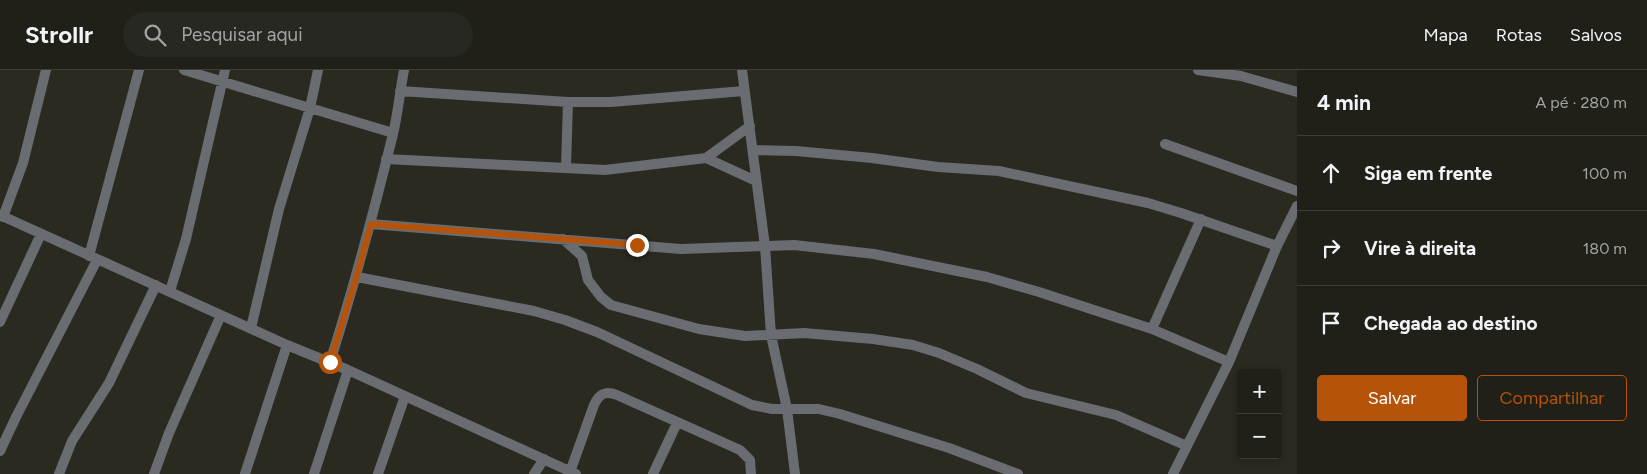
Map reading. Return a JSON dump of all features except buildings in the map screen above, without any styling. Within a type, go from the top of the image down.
[{"type":"street","points":[[46,70],[23,163],[1,216],[287,345],[348,370],[573,473],[594,405],[598,397],[604,393],[617,395],[726,443],[745,454],[752,464],[751,474]]},
{"type":"street","points":[[0,451],[93,258],[139,70]]},
{"type":"street","points":[[184,70],[393,133]]},
{"type":"street","points":[[170,291],[186,239],[226,70]]},
{"type":"street","points":[[251,328],[279,208],[310,108],[318,70]]},
{"type":"street","points":[[330,362],[371,224],[393,133],[404,70]]},
{"type":"street","points":[[742,70],[765,246],[771,335],[787,409],[795,474]]},
{"type":"street","points":[[1198,70],[1241,76],[1297,92]]},
{"type":"street","points":[[400,91],[568,102],[612,102],[744,91]]},
{"type":"street","points":[[566,167],[568,102]]},
{"type":"street","points":[[386,159],[605,170],[625,169],[706,158],[750,126]]},
{"type":"street","points":[[1165,144],[1297,191]]},
{"type":"street","points":[[753,150],[796,151],[872,158],[938,167],[998,171],[1140,201],[1201,219],[1276,246]]},
{"type":"street","points":[[706,158],[756,181]]},
{"type":"street","points":[[1173,474],[1229,362],[1276,246],[1295,218],[1297,206]]},
{"type":"street","points":[[1152,329],[1201,219]]},
{"type":"street","points":[[371,224],[681,249],[794,245],[874,254],[987,277],[1152,329],[1229,362]]},
{"type":"street","points":[[0,322],[40,234]]},
{"type":"street","points":[[562,238],[582,256],[588,280],[601,297],[611,305],[699,328],[745,336],[804,333],[912,345],[977,368],[1026,393],[1116,415],[1187,446]]},
{"type":"street","points":[[356,278],[534,312],[566,320],[606,336],[752,405],[772,409],[818,409],[840,414],[949,448],[1018,474]]},
{"type":"street","points":[[59,474],[72,441],[108,383],[156,285]]},
{"type":"street","points":[[154,474],[169,433],[221,315]]},
{"type":"street","points":[[245,474],[287,345]]},
{"type":"street","points":[[314,474],[348,370]]},
{"type":"street","points":[[378,474],[405,396]]},
{"type":"street","points":[[653,474],[677,423]]},
{"type":"street","points":[[538,473],[544,459]]},
{"type":"route","points":[[330,362],[371,224],[637,245]]}]
